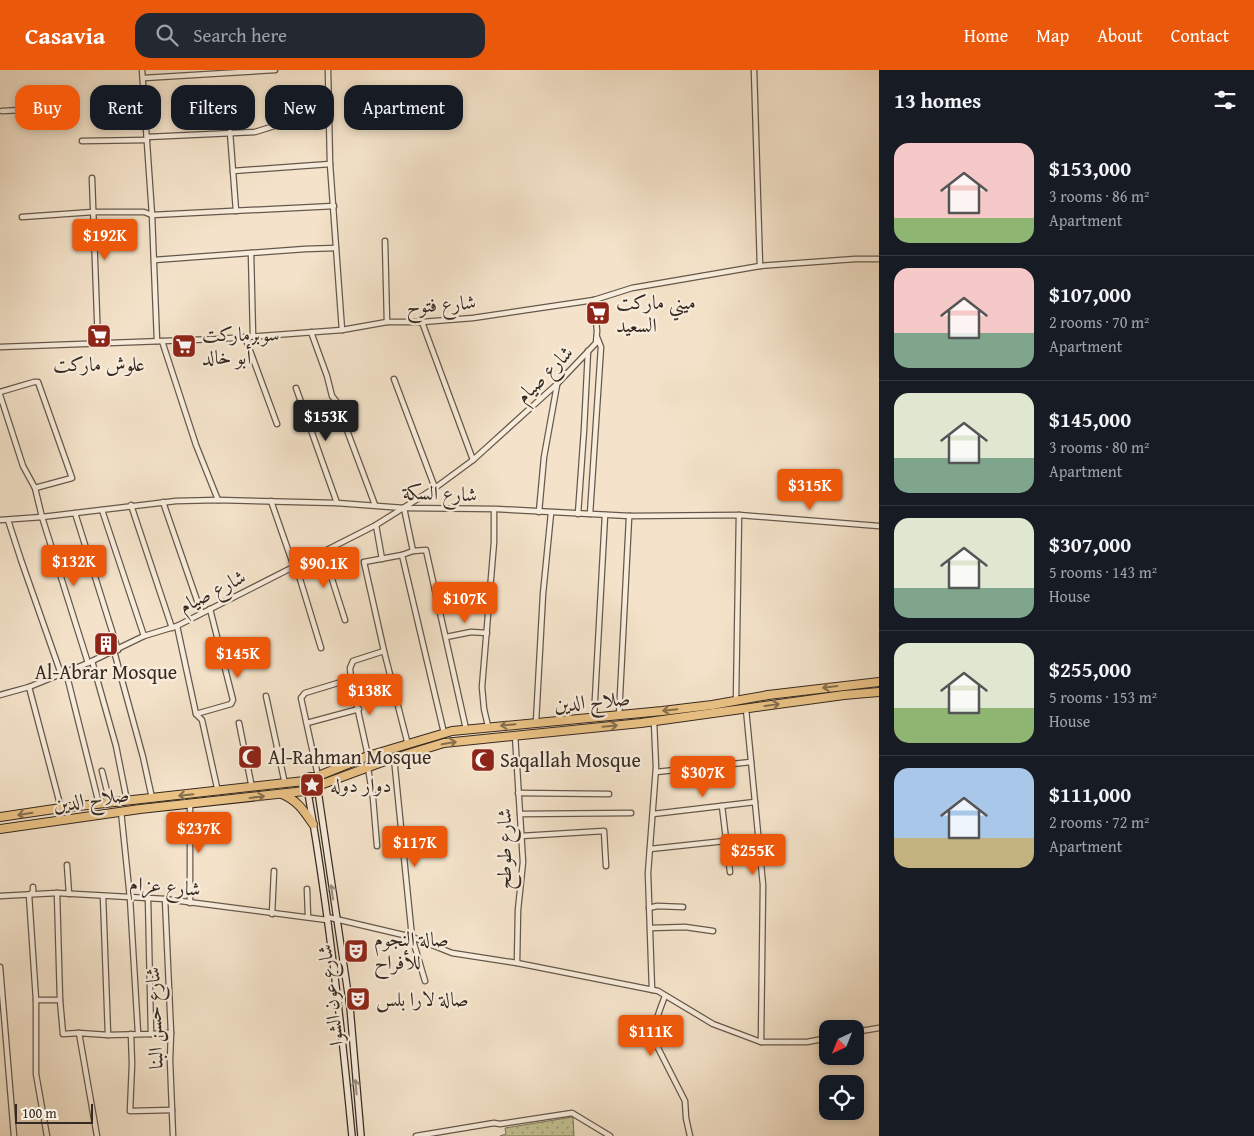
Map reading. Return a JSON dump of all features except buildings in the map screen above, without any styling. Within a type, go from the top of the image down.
[{"type":"highway","name":"صلاح الدين","points":[[316,777],[368,756],[444,733],[466,729],[712,705],[822,688],[879,682]]},
{"type":"highway","name":"صلاح الدين","points":[[319,788],[394,758],[444,744],[515,735],[654,722],[844,695],[879,692]]},
{"type":"highway","points":[[316,777],[319,788],[313,793],[307,792],[303,786],[304,781],[308,778],[316,777]]},
{"type":"highway","name":"صلاح الدين","points":[[0,817],[60,808],[304,781]]},
{"type":"highway","name":"صلاح الدين","points":[[0,829],[121,811],[307,792]]},
{"type":"highway","points":[[280,794],[293,798],[313,824]]},
{"type":"main road","name":"شارع عون الشوا","points":[[319,788],[336,919],[350,1007],[361,1136]]},
{"type":"main road","name":"شارع عون الشوا","points":[[307,792],[338,994],[352,1136]]},
{"type":"street","points":[[142,70],[160,341],[196,445],[218,500]]},
{"type":"street","points":[[144,78],[275,70]]},
{"type":"street","points":[[328,70],[329,85]]},
{"type":"street","points":[[754,70],[760,266]]},
{"type":"street","points":[[2,111],[15,110]]},
{"type":"street","points":[[82,141],[255,132],[265,129]]},
{"type":"street","points":[[330,130],[330,164],[342,330]]},
{"type":"street","points":[[230,132],[236,211]]},
{"type":"street","points":[[233,170],[330,164]]},
{"type":"street","points":[[92,178],[98,344]]},
{"type":"street","points":[[22,217],[93,212],[144,212],[152,215],[334,206]]},
{"type":"street","points":[[385,241],[387,322]]},
{"type":"street","points":[[154,260],[336,248]]},
{"type":"street","points":[[252,253],[252,336]]},
{"type":"street","name":"شارع فتوح","points":[[0,347],[245,337],[342,330],[387,322],[422,322],[472,318],[594,300],[632,288],[760,266],[879,259]]},
{"type":"street","name":"شارع صيام","points":[[0,695],[29,687],[90,662],[144,636],[174,627],[376,525],[435,488],[473,460],[557,384],[596,343],[594,300]]},
{"type":"street","points":[[422,322],[473,460]]},
{"type":"street","points":[[310,332],[327,376],[332,396],[336,401],[375,505]]},
{"type":"street","points":[[245,337],[278,424]]},
{"type":"street","points":[[590,514],[601,347],[597,337]]},
{"type":"street","points":[[578,514],[588,351]]},
{"type":"street","points":[[394,379],[435,488]]},
{"type":"street","points":[[35,488],[72,478],[38,382],[0,394],[23,466],[35,488],[42,517],[114,738],[128,801]]},
{"type":"street","points":[[539,512],[544,457],[557,384]]},
{"type":"street","points":[[296,388],[337,503]]},
{"type":"street","name":"شارع السكة","points":[[0,520],[42,517],[163,502],[218,500],[337,503],[404,508],[630,516],[739,515],[879,526]]},
{"type":"street","points":[[271,501],[295,566],[321,648]]},
{"type":"street","points":[[163,502],[201,612]]},
{"type":"street","points":[[131,505],[174,627],[196,714],[202,720],[218,792]]},
{"type":"street","points":[[404,508],[413,552]]},
{"type":"street","points":[[102,510],[144,636]]},
{"type":"street","points":[[488,726],[482,692],[494,542],[494,510]]},
{"type":"street","points":[[75,513],[116,650],[152,798]]},
{"type":"street","points":[[536,722],[543,594],[551,513]]},
{"type":"street","points":[[594,717],[605,515]]},
{"type":"street","points":[[736,700],[739,515]]},
{"type":"street","points":[[619,714],[630,516]]},
{"type":"street","points":[[8,520],[23,568],[64,673],[99,804]]},
{"type":"street","points":[[376,525],[382,559]]},
{"type":"street","points":[[408,745],[364,562],[426,550],[466,729]]},
{"type":"street","points":[[323,551],[345,620]]},
{"type":"street","points":[[402,554],[444,733]]},
{"type":"street","points":[[196,714],[231,704],[233,700],[210,608]]},
{"type":"street","points":[[446,637],[472,632],[486,633]]},
{"type":"street","points":[[368,756],[350,668],[353,661],[384,651]]},
{"type":"street","points":[[316,777],[301,698],[305,693],[351,679]]},
{"type":"street","points":[[29,687],[60,808]]},
{"type":"street","points":[[266,696],[285,784]]},
{"type":"street","points":[[306,722],[359,709]]},
{"type":"street","points":[[746,709],[763,885],[761,1042]]},
{"type":"street","points":[[652,990],[648,874],[656,772],[654,722]]},
{"type":"street","points":[[239,723],[252,788]]},
{"type":"street","name":"شارع طوطح","points":[[515,735],[523,862],[518,910],[517,963]]},
{"type":"street","points":[[394,758],[412,937],[425,981]]},
{"type":"street","points":[[656,772],[751,762]]},
{"type":"street","points":[[368,768],[374,806],[377,846]]},
{"type":"street","points":[[102,771],[110,803]]},
{"type":"street","points":[[518,793],[609,794]]},
{"type":"street","points":[[653,814],[755,802]]},
{"type":"street","points":[[190,804],[190,902]]},
{"type":"street","points":[[722,806],[730,872]]},
{"type":"street","points":[[121,811],[130,898],[138,1033]]},
{"type":"street","points":[[520,814],[631,813]]},
{"type":"street","points":[[521,836],[604,831],[606,866]]},
{"type":"street","points":[[650,849],[725,841]]},
{"type":"street","points":[[67,865],[69,894]]},
{"type":"street","points":[[272,914],[274,871]]},
{"type":"street","points":[[33,887],[33,892],[29,895],[36,1000],[36,1074],[38,1095],[47,1136]]},
{"type":"street","points":[[307,889],[308,917]]},
{"type":"street","points":[[58,893],[60,1000],[63,1034],[171,1033]]},
{"type":"street","name":"شارع عزام","points":[[0,896],[58,893],[148,898],[272,914],[336,919],[412,937],[452,952],[652,990],[714,1024],[761,1042],[807,1042],[819,1040]]},
{"type":"street","points":[[103,896],[108,1035]]},
{"type":"street","points":[[148,898],[151,1034]]},
{"type":"street","name":"شارع حسن البنا","points":[[164,900],[171,1033],[170,1060],[173,1136]]},
{"type":"street","points":[[649,908],[657,906],[683,907]]},
{"type":"street","points":[[650,928],[685,927],[713,931]]},
{"type":"street","points":[[0,967],[14,1136]]},
{"type":"street","points":[[665,996],[658,1012],[654,1037],[684,1102],[690,1136]]},
{"type":"street","points":[[36,1000],[60,1000]]},
{"type":"street","points":[[864,1030],[879,1028]]},
{"type":"street","points":[[79,1033],[97,1136]]},
{"type":"street","points":[[131,1034],[130,1111],[172,1110]]},
{"type":"street","points":[[416,1136],[445,1134],[572,1113],[610,1136]]},
{"type":"shaded area","points":[[573,1117],[574,1136],[500,1136],[506,1134],[505,1128]]},
{"type":"place","name":"ميني ماركت السعيد","points":[[598,313]]},
{"type":"place","name":"علوش ماركت","points":[[99,336]]},
{"type":"place","name":"سوبرماركت أبو خالد","points":[[184,346]]},
{"type":"place","name":"Al-Abrar Mosque","points":[[106,644]]},
{"type":"place","name":"Al-Rahman Mosque","points":[[250,757]]},
{"type":"place","name":"Saqallah Mosque","points":[[483,760]]},
{"type":"place","name":"دوار دوله","points":[[312,785]]},
{"type":"place","name":"صالة النجوم للأفراح","points":[[356,951]]},
{"type":"place","name":"صالة لارا بلس","points":[[358,999]]}]
